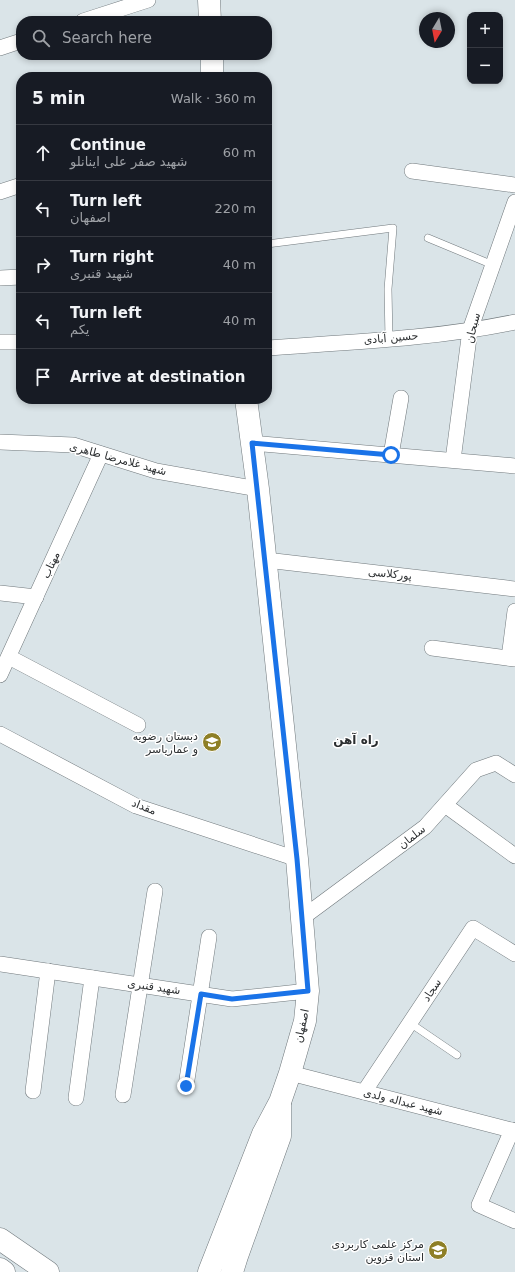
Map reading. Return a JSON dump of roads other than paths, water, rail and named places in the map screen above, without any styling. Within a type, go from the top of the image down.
[{"type":"main road","points":[[209,0],[210,16]]},
{"type":"main road","points":[[212,60],[212,72]]},
{"type":"main road","name":"اصفهان","points":[[209,1272],[262,1134],[280,1102],[305,1021],[308,991],[297,859],[266,560],[247,404]]},
{"type":"main road","name":"اصفهان","points":[[232,1272],[280,1136],[280,1102]]},
{"type":"main road","points":[[0,1239],[48,1272]]},
{"type":"main road","points":[[0,1269],[4,1272]]},
{"type":"street","points":[[98,16],[148,0]]},
{"type":"street","points":[[0,48],[16,43]]},
{"type":"street","points":[[412,171],[515,185]]},
{"type":"street","points":[[0,192],[16,187]]},
{"type":"street","name":"سبحان","points":[[453,460],[470,330],[515,202]]},
{"type":"street","points":[[0,278],[16,277]]},
{"type":"street","name":"حسین آبادی","points":[[272,348],[389,339],[470,330],[515,322]]},
{"type":"street","points":[[0,342],[16,342]]},
{"type":"street","points":[[391,455],[401,398]]},
{"type":"street","name":"شهید غلامرضا طاهری","points":[[0,442],[73,446],[156,471],[258,489]]},
{"type":"street","points":[[252,443],[515,466]]},
{"type":"street","name":"مهتاب","points":[[0,675],[101,454]]},
{"type":"street","name":"پورکلاسی","points":[[266,560],[515,589]]},
{"type":"street","points":[[0,593],[36,597]]},
{"type":"street","points":[[432,648],[512,658],[515,611]]},
{"type":"street","points":[[9,656],[138,725]]},
{"type":"street","name":"مقداد","points":[[0,734],[136,806],[297,859]]},
{"type":"street","name":"سلمان","points":[[302,918],[425,827],[476,770],[496,763],[515,775]]},
{"type":"street","points":[[445,805],[515,856]]},
{"type":"street","points":[[123,1095],[155,891]]},
{"type":"street","name":"سجاد","points":[[364,1092],[473,928],[515,954]]},
{"type":"street","points":[[186,1086],[209,937]]},
{"type":"street","name":"شهید قنبری","points":[[0,964],[232,999],[308,991]]},
{"type":"street","points":[[33,1091],[48,971]]},
{"type":"street","points":[[76,1098],[92,978]]},
{"type":"street","name":"شهید عبداله ولدی","points":[[290,1073],[513,1131]]},
{"type":"street","points":[[513,1131],[479,1205],[515,1221]]},
{"type":"lane","points":[[272,243],[393,228],[388,289],[389,339]]},
{"type":"lane","points":[[428,238],[493,265]]},
{"type":"lane","points":[[410,1023],[457,1055]]},
{"type":"place","name":"دبستان رضویه و عماریاسر","points":[[212,742]]},
{"type":"place","name":"مرکز علمی کاربردی استان قزوین","points":[[438,1250]]},
{"type":"district","name":"راه آهن","points":[[356,740]]}]
